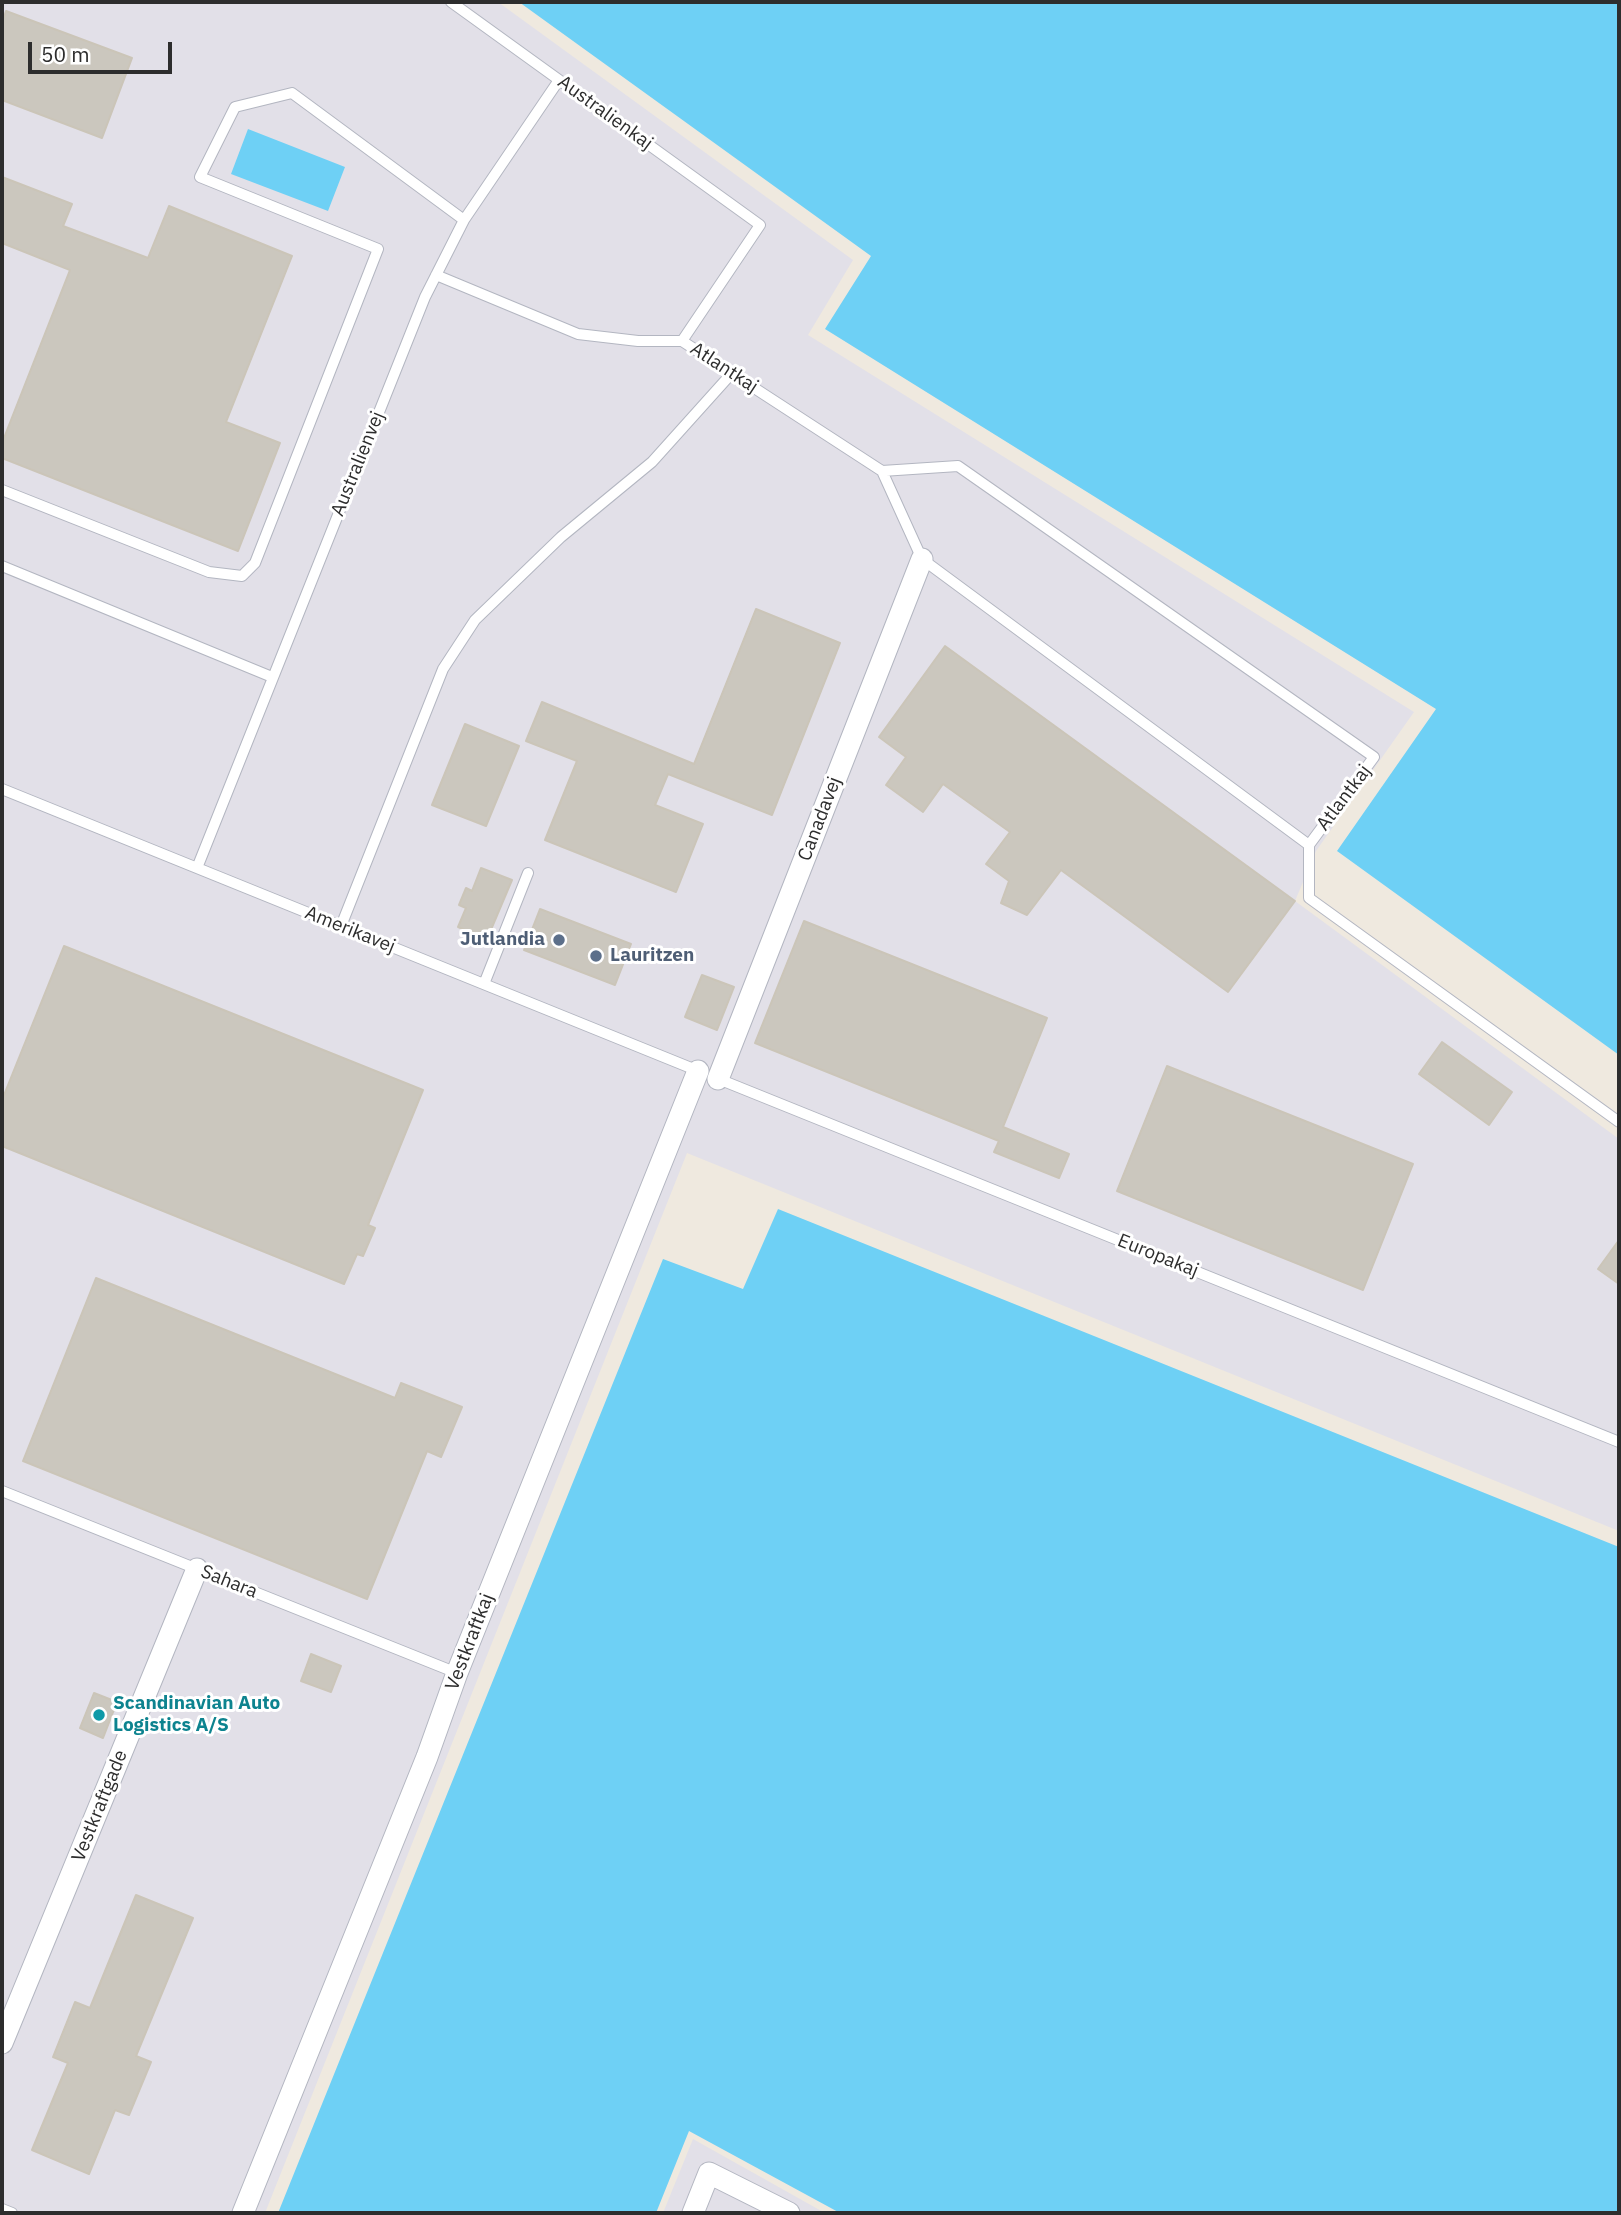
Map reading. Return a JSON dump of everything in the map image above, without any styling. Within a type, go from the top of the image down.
[{"type":"street","name":"Canadavej","points":[[718,1079],[922,559]]},
{"type":"street","name":"Vestkraftkaj","points":[[243,2213],[427,1757],[457,1673],[698,1071]]},
{"type":"street","name":"Vestkraftgade","points":[[2,2043],[197,1569]]},
{"type":"street","points":[[693,2213],[709,2173],[789,2213]]},
{"type":"lane","name":"Australienkaj","points":[[451,2],[760,225]]},
{"type":"lane","name":"Australienvej","points":[[197,867],[436,275],[464,220],[559,80]]},
{"type":"lane","points":[[2,490],[209,572],[242,576],[255,563],[378,249],[200,177],[235,107],[292,93],[464,220]]},
{"type":"lane","name":"Atlantkaj","points":[[760,225],[682,341],[882,471],[922,559],[1309,845],[1374,757],[958,466],[882,471]]},
{"type":"lane","points":[[436,275],[578,334],[638,341],[682,341]]},
{"type":"lane","points":[[341,926],[443,668],[475,620],[561,537],[652,462],[732,373]]},
{"type":"lane","points":[[2,566],[272,677]]},
{"type":"lane","name":"Amerikavej","points":[[2,789],[698,1071]]},
{"type":"lane","points":[[1309,845],[1309,898],[1619,1122]]},
{"type":"lane","points":[[484,984],[528,873]]},
{"type":"lane","name":"Europakaj","points":[[698,1071],[1619,1442]]},
{"type":"lane","name":"Sahara","points":[[2,1491],[457,1673]]},
{"type":"lane","points":[[2,2209],[12,2213]]},
{"type":"shaded area","points":[[2,2],[498,2],[853,260],[808,335],[1414,712],[1316,851],[1295,901],[1619,1139],[1619,1531],[687,1153],[265,2213],[2,2213]]},
{"type":"shaded area","points":[[693,2139],[825,2213],[663,2213]]},
{"type":"water","points":[[519,2],[1619,2],[1619,1055],[1337,851],[1436,709],[825,329],[871,256]]},
{"type":"water","points":[[248,129],[345,167],[328,211],[231,174]]},
{"type":"water","points":[[778,1209],[1619,1547],[1619,2213],[840,2213],[689,2131],[656,2213],[278,2213],[663,1259],[743,1289]]},
{"type":"building","points":[[6,11],[132,58],[102,138],[2,100],[2,23]]},
{"type":"building","points":[[2,177],[72,204],[63,226],[148,258],[169,206],[292,256],[226,422],[280,443],[238,551],[2,458],[2,443],[70,270],[2,243]]},
{"type":"building","points":[[756,609],[840,643],[772,815],[668,774],[655,805],[703,824],[676,892],[545,840],[577,761],[526,741],[542,702],[694,764]]},
{"type":"building","points":[[945,646],[1295,901],[1228,992],[1061,870],[1027,915],[1001,903],[1009,881],[986,864],[1010,832],[943,784],[923,812],[886,785],[906,757],[879,737]]},
{"type":"building","points":[[465,724],[519,746],[486,826],[432,805]]},
{"type":"building","points":[[481,868],[512,880],[487,939],[458,927],[466,908],[459,905],[466,888],[472,891]]},
{"type":"building","points":[[540,909],[631,944],[615,985],[524,950]]},
{"type":"building","points":[[804,921],[1047,1018],[1003,1127],[1069,1154],[1059,1178],[994,1152],[999,1141],[755,1043]]},
{"type":"building","points":[[64,946],[423,1090],[368,1225],[375,1228],[363,1256],[357,1254],[344,1284],[2,1146],[2,1100]]},
{"type":"building","points":[[702,975],[734,987],[717,1030],[685,1017]]},
{"type":"building","points":[[1442,1042],[1512,1092],[1489,1125],[1419,1074]]},
{"type":"building","points":[[1167,1066],[1413,1164],[1363,1290],[1117,1191]]},
{"type":"building","points":[[1619,1240],[1619,1284],[1598,1269]]},
{"type":"building","points":[[96,1278],[395,1398],[401,1383],[462,1407],[441,1457],[427,1451],[367,1599],[23,1461]]},
{"type":"building","points":[[311,1654],[341,1666],[331,1692],[301,1681]]},
{"type":"building","name":"Scandinavian Auto Logistics A/S","points":[[94,1693],[117,1702],[103,1738],[80,1728]]},
{"type":"building","points":[[136,1895],[193,1918],[136,2056],[151,2062],[129,2115],[115,2110],[89,2174],[32,2150],[68,2063],[53,2057],[75,2002],[90,2008]]},
{"type":"place","name":"Jutlandia","points":[[559,940]]},
{"type":"place","name":"Lauritzen","points":[[596,956]]},
{"type":"place","name":"Scandinavian Auto Logistics A/S","points":[[99,1715]]}]
